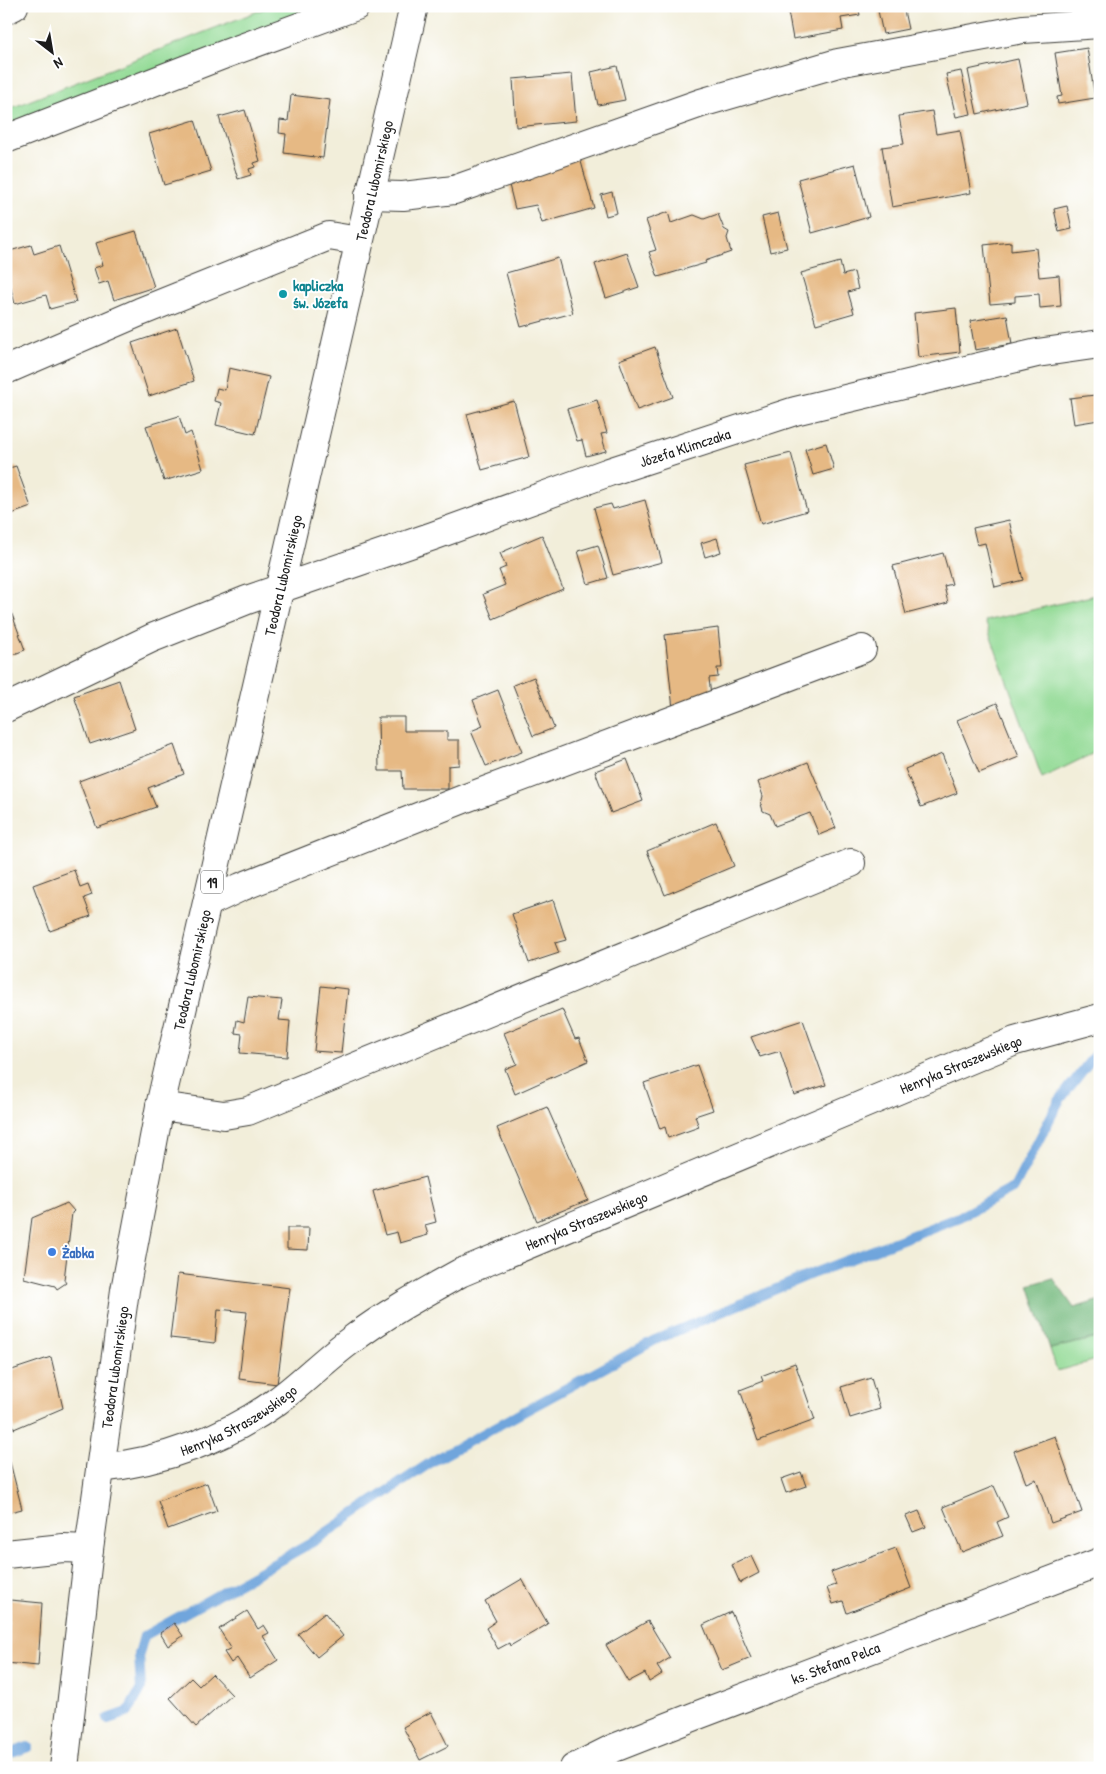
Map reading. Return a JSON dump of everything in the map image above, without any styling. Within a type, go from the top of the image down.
[{"type":"main road","points":[[6,10],[14,6]]},
{"type":"main road","points":[[6,139],[228,53],[356,6]]},
{"type":"main road","name":"Teodora Lubomirskiego","points":[[64,1768],[89,1549],[125,1290],[160,1106],[414,6]]},
{"type":"main road","points":[[370,195],[403,196],[454,190],[701,103],[838,63],[1023,29],[1100,24]]},
{"type":"main road","points":[[6,370],[140,312],[329,236],[359,242]]},
{"type":"main road","name":"Józefa Klimczaka","points":[[6,708],[152,638],[279,589],[433,536],[609,472],[795,411],[1038,353],[1100,344]]},
{"type":"main road","points":[[207,902],[466,798],[862,649]]},
{"type":"main road","points":[[160,1106],[224,1115],[248,1111],[851,863]]},
{"type":"main road","name":"Henryka Straszewskiego","points":[[100,1468],[131,1465],[176,1452],[231,1429],[275,1403],[348,1342],[396,1309],[460,1273],[1015,1041],[1100,1018]]},
{"type":"main road","points":[[6,1554],[63,1548],[89,1549]]},
{"type":"main road","name":"ks. Stefana Pelca","points":[[574,1768],[614,1748],[698,1715],[1100,1562]]},
{"type":"green space","points":[[271,6],[330,6],[6,130],[6,110]]},
{"type":"green space","points":[[1100,594],[1100,750],[1042,778],[985,621]]},
{"type":"green space","points":[[1053,1278],[1074,1308],[1100,1300],[1100,1337],[1050,1349],[1029,1285]]},
{"type":"green space","points":[[1100,1337],[1100,1359],[1057,1371],[1050,1349]]},
{"type":"building","points":[[787,6],[858,6],[860,15],[841,18],[843,30],[793,39]]},
{"type":"building","points":[[877,6],[903,6],[908,29],[883,34]]},
{"type":"building","points":[[1087,48],[1095,98],[1058,104],[1057,97],[1062,96],[1055,53]]},
{"type":"building","points":[[1018,59],[1027,103],[977,114],[968,70]]},
{"type":"building","points":[[617,66],[625,100],[598,105],[591,72]]},
{"type":"building","points":[[961,71],[971,114],[956,117],[946,74]]},
{"type":"building","points":[[572,74],[576,121],[516,127],[513,79]]},
{"type":"building","points":[[291,95],[330,100],[323,158],[284,153],[286,134],[279,133],[280,120],[288,121]]},
{"type":"building","points":[[245,110],[260,161],[254,163],[255,167],[249,169],[251,175],[238,179],[219,117]]},
{"type":"building","points":[[932,111],[936,134],[960,130],[971,193],[892,207],[882,147],[904,144],[899,116]]},
{"type":"building","points":[[195,120],[211,171],[164,185],[149,134]]},
{"type":"building","points":[[580,158],[594,208],[542,223],[536,205],[515,209],[509,185],[530,179],[528,173]]},
{"type":"building","points":[[855,164],[869,217],[812,233],[798,179]]},
{"type":"building","points":[[612,192],[617,213],[606,216],[601,195]]},
{"type":"building","points":[[1067,206],[1072,229],[1059,232],[1054,209]]},
{"type":"building","points":[[668,212],[671,223],[694,215],[704,219],[718,214],[724,229],[729,232],[727,238],[731,252],[705,261],[706,263],[658,277],[649,252],[656,250],[646,220]]},
{"type":"building","points":[[778,213],[787,248],[770,252],[762,217]]},
{"type":"building","points":[[136,231],[154,287],[114,300],[108,281],[99,284],[94,268],[103,265],[96,243]]},
{"type":"building","points":[[1011,242],[1011,251],[1036,248],[1039,277],[1059,275],[1061,306],[1040,308],[1039,294],[1015,296],[1015,302],[990,304],[984,245]]},
{"type":"building","points":[[31,245],[34,254],[59,246],[76,302],[50,309],[46,295],[15,304],[9,281],[6,281],[6,252]]},
{"type":"building","points":[[627,253],[639,287],[606,298],[595,264]]},
{"type":"building","points":[[558,258],[573,313],[521,327],[506,273]]},
{"type":"building","points":[[840,262],[843,275],[854,272],[858,289],[848,292],[854,313],[816,324],[801,273]]},
{"type":"building","points":[[956,308],[960,352],[918,357],[914,313]]},
{"type":"building","points":[[1007,315],[1012,344],[975,350],[970,321]]},
{"type":"building","points":[[177,328],[194,381],[149,396],[132,343]]},
{"type":"building","points":[[655,347],[673,397],[637,410],[619,360]]},
{"type":"building","points":[[229,368],[269,377],[255,434],[216,425],[221,403],[214,401],[217,388],[225,390]]},
{"type":"building","points":[[1095,395],[1099,420],[1074,424],[1070,398]]},
{"type":"building","points":[[597,400],[607,433],[601,434],[606,451],[586,456],[582,440],[577,441],[567,409]]},
{"type":"building","points":[[514,401],[529,457],[482,470],[467,414]]},
{"type":"building","points":[[179,416],[185,435],[191,432],[203,469],[164,481],[146,426]]},
{"type":"building","points":[[826,443],[834,469],[813,475],[805,449]]},
{"type":"building","points":[[791,453],[807,511],[761,524],[744,465]]},
{"type":"building","points":[[16,466],[31,507],[6,516],[6,469]]},
{"type":"building","points":[[645,500],[662,562],[613,575],[594,508],[611,504],[613,509]]},
{"type":"building","points":[[1009,520],[1023,580],[995,587],[985,543],[977,545],[973,528]]},
{"type":"building","points":[[542,535],[563,589],[493,619],[483,594],[505,585],[499,570],[506,567],[500,553]]},
{"type":"building","points":[[717,538],[721,552],[705,557],[701,543]]},
{"type":"building","points":[[598,545],[608,578],[588,584],[578,551]]},
{"type":"building","points":[[943,553],[952,584],[944,586],[948,603],[906,614],[893,566]]},
{"type":"building","points":[[6,598],[25,650],[6,657]]},
{"type":"building","points":[[718,628],[722,668],[717,668],[718,677],[709,678],[711,696],[673,709],[665,635]]},
{"type":"building","points":[[534,677],[554,728],[533,736],[513,685]]},
{"type":"building","points":[[119,680],[135,729],[90,744],[74,696]]},
{"type":"building","points":[[498,690],[522,752],[486,766],[471,731],[483,726],[473,700]]},
{"type":"building","points":[[997,703],[1019,757],[979,773],[957,720]]},
{"type":"building","points":[[378,717],[404,717],[404,731],[447,731],[447,740],[459,740],[459,765],[448,766],[448,789],[403,789],[402,771],[379,771]]},
{"type":"building","points":[[174,745],[184,774],[148,788],[156,807],[97,828],[79,781]]},
{"type":"building","points":[[942,754],[957,793],[921,807],[905,769]]},
{"type":"building","points":[[627,759],[643,801],[611,813],[595,771]]},
{"type":"building","points":[[808,762],[836,828],[819,835],[810,813],[775,826],[770,814],[763,811],[761,804],[763,796],[758,782]]},
{"type":"building","points":[[716,822],[734,866],[665,895],[647,851]]},
{"type":"building","points":[[74,870],[80,887],[88,884],[92,895],[84,898],[91,916],[50,931],[33,885]]},
{"type":"building","points":[[553,900],[566,940],[555,943],[559,953],[529,963],[512,914]]},
{"type":"building","points":[[321,986],[348,989],[341,1053],[314,1051]]},
{"type":"building","points":[[248,997],[282,1000],[279,1020],[290,1021],[287,1057],[240,1053],[242,1034],[235,1033],[237,1020],[244,1022]]},
{"type":"building","points":[[562,1009],[575,1039],[579,1038],[588,1061],[515,1094],[505,1069],[517,1064],[504,1033]]},
{"type":"building","points":[[803,1020],[826,1085],[794,1095],[780,1051],[760,1057],[751,1037]]},
{"type":"building","points":[[697,1065],[713,1110],[695,1116],[699,1127],[668,1138],[665,1127],[660,1129],[644,1083]]},
{"type":"building","points":[[547,1107],[588,1200],[537,1221],[497,1128]]},
{"type":"building","points":[[425,1177],[436,1222],[425,1225],[428,1235],[400,1243],[397,1232],[385,1235],[373,1191]]},
{"type":"building","points":[[67,1203],[74,1211],[72,1213],[64,1280],[66,1283],[57,1289],[55,1286],[24,1278],[32,1218]]},
{"type":"building","points":[[287,1228],[309,1228],[308,1250],[287,1249]]},
{"type":"building","points":[[178,1274],[290,1288],[277,1384],[239,1379],[247,1312],[218,1309],[215,1343],[170,1338]]},
{"type":"building","points":[[51,1357],[63,1408],[14,1429],[6,1398],[6,1372]]},
{"type":"building","points":[[795,1363],[815,1420],[758,1441],[740,1390],[763,1381],[761,1376]]},
{"type":"building","points":[[871,1378],[880,1409],[850,1418],[841,1387]]},
{"type":"building","points":[[1055,1436],[1082,1512],[1051,1523],[1036,1479],[1026,1483],[1014,1451]]},
{"type":"building","points":[[10,1462],[22,1509],[6,1513],[6,1463]]},
{"type":"building","points":[[801,1472],[806,1486],[786,1493],[781,1479]]},
{"type":"building","points":[[207,1483],[217,1511],[168,1529],[158,1501]]},
{"type":"building","points":[[994,1486],[1008,1517],[997,1522],[1003,1536],[962,1552],[943,1507]]},
{"type":"building","points":[[919,1511],[926,1527],[913,1532],[906,1516]]},
{"type":"building","points":[[896,1548],[911,1588],[847,1613],[843,1601],[833,1604],[827,1588],[836,1585],[831,1572]]},
{"type":"building","points":[[751,1556],[759,1573],[740,1583],[732,1565]]},
{"type":"building","points":[[522,1579],[548,1624],[510,1646],[509,1643],[498,1649],[486,1628],[496,1621],[485,1601]]},
{"type":"building","points":[[10,1600],[42,1603],[38,1666],[6,1663]]},
{"type":"building","points":[[247,1611],[258,1629],[264,1625],[269,1633],[263,1636],[278,1660],[250,1678],[237,1658],[231,1663],[224,1652],[231,1648],[219,1629]]},
{"type":"building","points":[[731,1612],[751,1658],[722,1670],[703,1625]]},
{"type":"building","points":[[325,1613],[343,1636],[317,1657],[298,1634]]},
{"type":"building","points":[[648,1621],[670,1658],[657,1666],[662,1674],[649,1682],[645,1673],[628,1682],[606,1645]]},
{"type":"building","points":[[174,1623],[183,1636],[168,1646],[160,1633]]},
{"type":"building","points":[[212,1674],[232,1695],[196,1727],[170,1698],[191,1678],[199,1686]]},
{"type":"building","points":[[431,1712],[448,1746],[420,1760],[403,1727]]},
{"type":"waterway","points":[[108,1719],[128,1712],[141,1689],[139,1654],[144,1636],[311,1543],[433,1461],[655,1340],[814,1273],[959,1217],[1014,1188],[1059,1101],[1100,1048]]},
{"type":"waterway","points":[[6,1755],[28,1747]]},
{"type":"place","name":"kapliczka św. Józefa","points":[[283,294]]},
{"type":"place","name":"Żabka","points":[[52,1252]]}]
